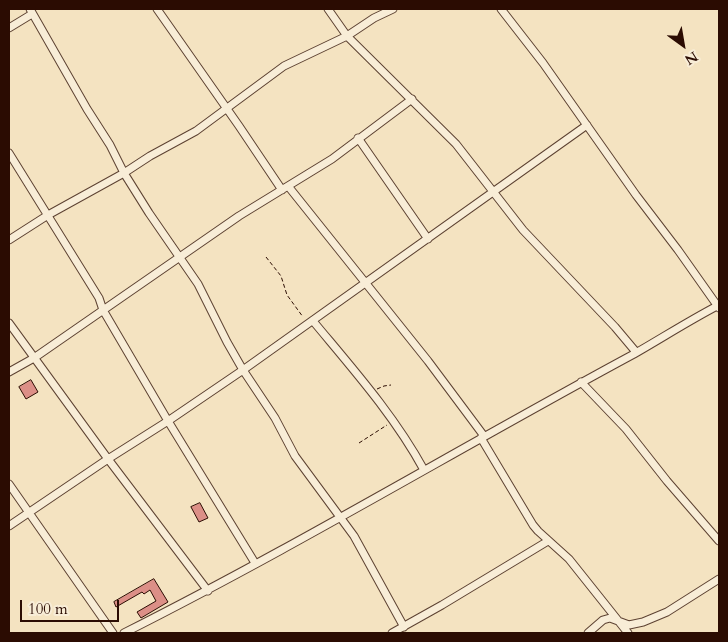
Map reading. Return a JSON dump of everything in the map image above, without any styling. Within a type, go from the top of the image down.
[{"type":"street","points":[[157,9],[285,188],[433,368],[482,437],[532,525],[569,559],[628,633]]},
{"type":"street","points":[[328,9],[347,36],[456,144],[523,230],[615,327],[636,352]]},
{"type":"street","points":[[9,240],[48,215],[196,131],[284,66],[347,36],[374,18],[393,9]]},
{"type":"street","points":[[124,633],[208,591],[255,563],[341,518],[482,437],[719,307],[502,9]]},
{"type":"street","points":[[9,28],[31,11],[87,109],[110,145],[124,173],[198,284],[243,370],[275,418],[295,456],[362,550],[404,627]]},
{"type":"street","points":[[9,372],[34,358],[180,257],[332,159],[412,99]]},
{"type":"street","points":[[9,526],[108,458],[168,421],[243,370],[587,125]]},
{"type":"street","points":[[358,138],[428,238]]},
{"type":"street","points":[[9,152],[99,298],[103,310],[168,421],[255,563]]},
{"type":"street","points":[[311,322],[372,392],[424,470]]},
{"type":"street","points":[[9,323],[208,591]]},
{"type":"street","points":[[581,382],[626,429],[666,482],[719,541]]},
{"type":"street","points":[[9,484],[113,633]]},
{"type":"street","points":[[392,633],[548,541]]},
{"type":"street","points":[[588,633],[603,620],[610,618],[629,625],[643,622],[655,617],[719,579]]},
{"type":"path","points":[[266,258],[281,276],[290,301],[311,322]]},
{"type":"path","points":[[372,392],[384,386],[391,386]]},
{"type":"path","points":[[359,443],[370,434],[393,422]]},
{"type":"building","points":[[31,380],[38,392],[26,399],[19,387]]},
{"type":"building","points":[[200,503],[208,518],[199,522],[191,507]]},
{"type":"building","points":[[154,579],[168,602],[141,618],[137,612],[156,601],[150,590],[144,594],[142,592],[116,607],[114,602]]}]
